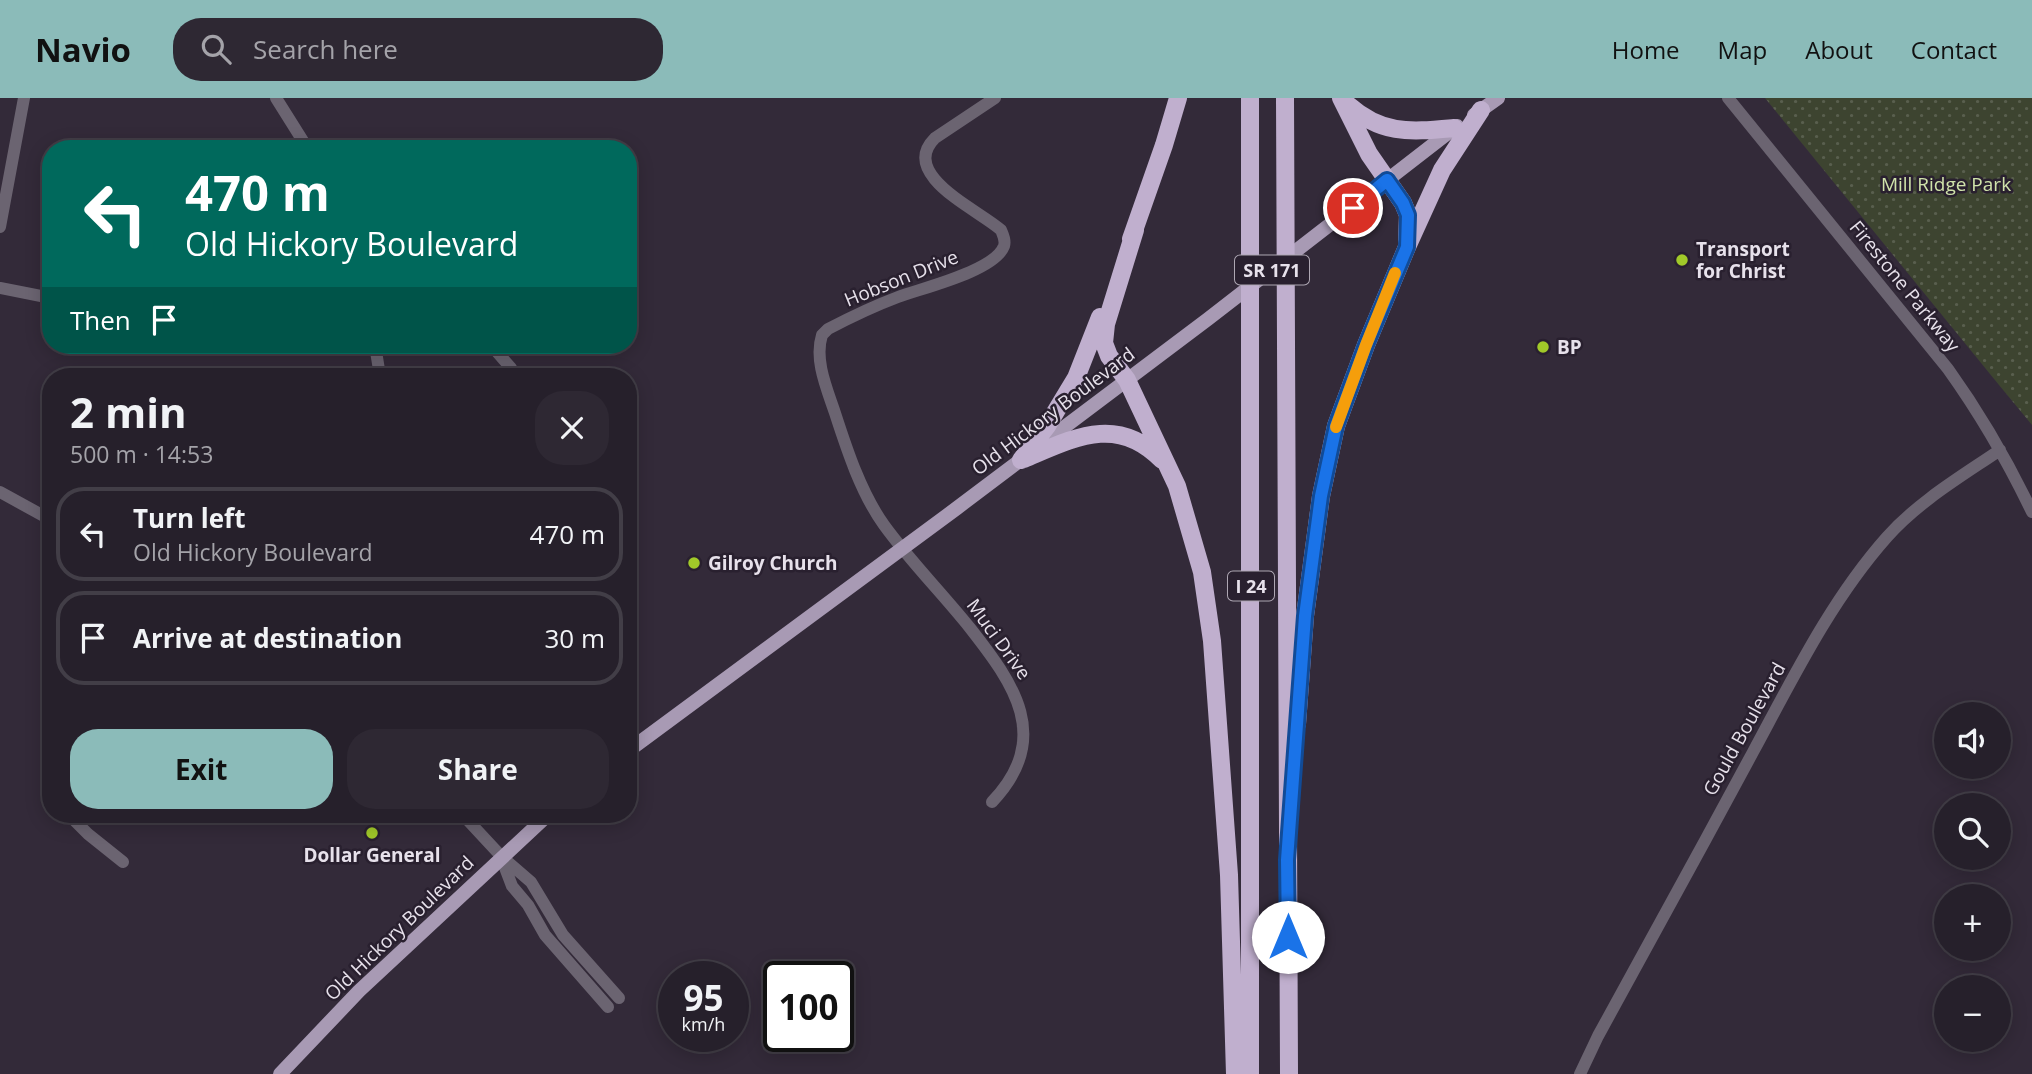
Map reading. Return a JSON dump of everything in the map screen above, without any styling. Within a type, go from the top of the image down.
[{"type":"highway","points":[[1178,98],[1108,316],[1104,338],[1108,356],[1127,380],[1171,473],[1196,549],[1212,641],[1231,911],[1235,1074]]},
{"type":"highway","name":"I 24","points":[[1250,98],[1250,1074]]},
{"type":"highway","name":"I 24","points":[[1285,98],[1289,1074]]},
{"type":"highway","points":[[1342,98],[1368,154],[1403,203],[1408,215],[1407,247]]},
{"type":"highway","points":[[1342,98],[1359,115],[1385,128],[1401,131],[1454,128]]},
{"type":"highway","points":[[1287,860],[1305,616],[1321,496],[1336,426],[1407,247],[1443,170],[1481,110]]},
{"type":"highway","points":[[1021,460],[1047,426],[1076,377],[1135,230]]},
{"type":"highway","points":[[1021,460],[1074,438],[1104,433],[1128,437],[1142,444],[1160,458],[1171,473]]},
{"type":"main road","name":"Old Hickory Boulevard","points":[[637,744],[904,548],[1208,319],[1454,128],[1498,98]]},
{"type":"main road","name":"Old Hickory Boulevard","points":[[280,1074],[359,991],[539,823]]},
{"type":"street","points":[[0,227],[24,98]]},
{"type":"street","points":[[276,98],[302,140]]},
{"type":"street","name":"Hobson Drive","points":[[904,548],[879,517],[850,457],[821,367],[820,338],[828,329],[861,313],[978,268],[1003,248],[1005,239],[1001,230],[939,184],[927,168],[925,158],[928,145],[935,138],[995,98]]},
{"type":"street","name":"Firestone Parkway","points":[[1728,98],[1948,369],[1973,404],[2032,512]]},
{"type":"street","points":[[0,288],[42,296]]},
{"type":"street","points":[[499,354],[511,368]]},
{"type":"street","name":"Gould Boulevard","points":[[1580,1074],[1598,1035],[1783,697],[1845,592],[1888,536],[1906,518],[2000,450]]},
{"type":"street","points":[[0,492],[42,515]]},
{"type":"street","name":"Muci Drive","points":[[904,548],[995,660],[1017,698],[1022,717],[1022,745],[1012,776],[992,802]]},
{"type":"street","points":[[77,823],[123,862]]},
{"type":"street","points":[[470,823],[501,856],[531,882],[563,935],[619,998]]},
{"type":"street","points":[[501,856],[512,886],[531,909],[542,931],[608,1007]]},
{"type":"green space","name":"Mill Ridge Park","points":[[1765,98],[2032,98],[2032,425],[1999,385]]},
{"type":"slow traffic","points":[[1336,427],[1395,273]]},
{"type":"place","name":"Transport for Christ","points":[[1682,260]]},
{"type":"place","name":"BP","points":[[1543,347]]},
{"type":"place","name":"Gilroy Church","points":[[694,563]]},
{"type":"place","name":"Dollar General","points":[[372,833]]},
{"type":"route","points":[[1288,937],[1287,860],[1305,616],[1321,496],[1336,426],[1407,247],[1408,215],[1387,180],[1353,208]]}]
